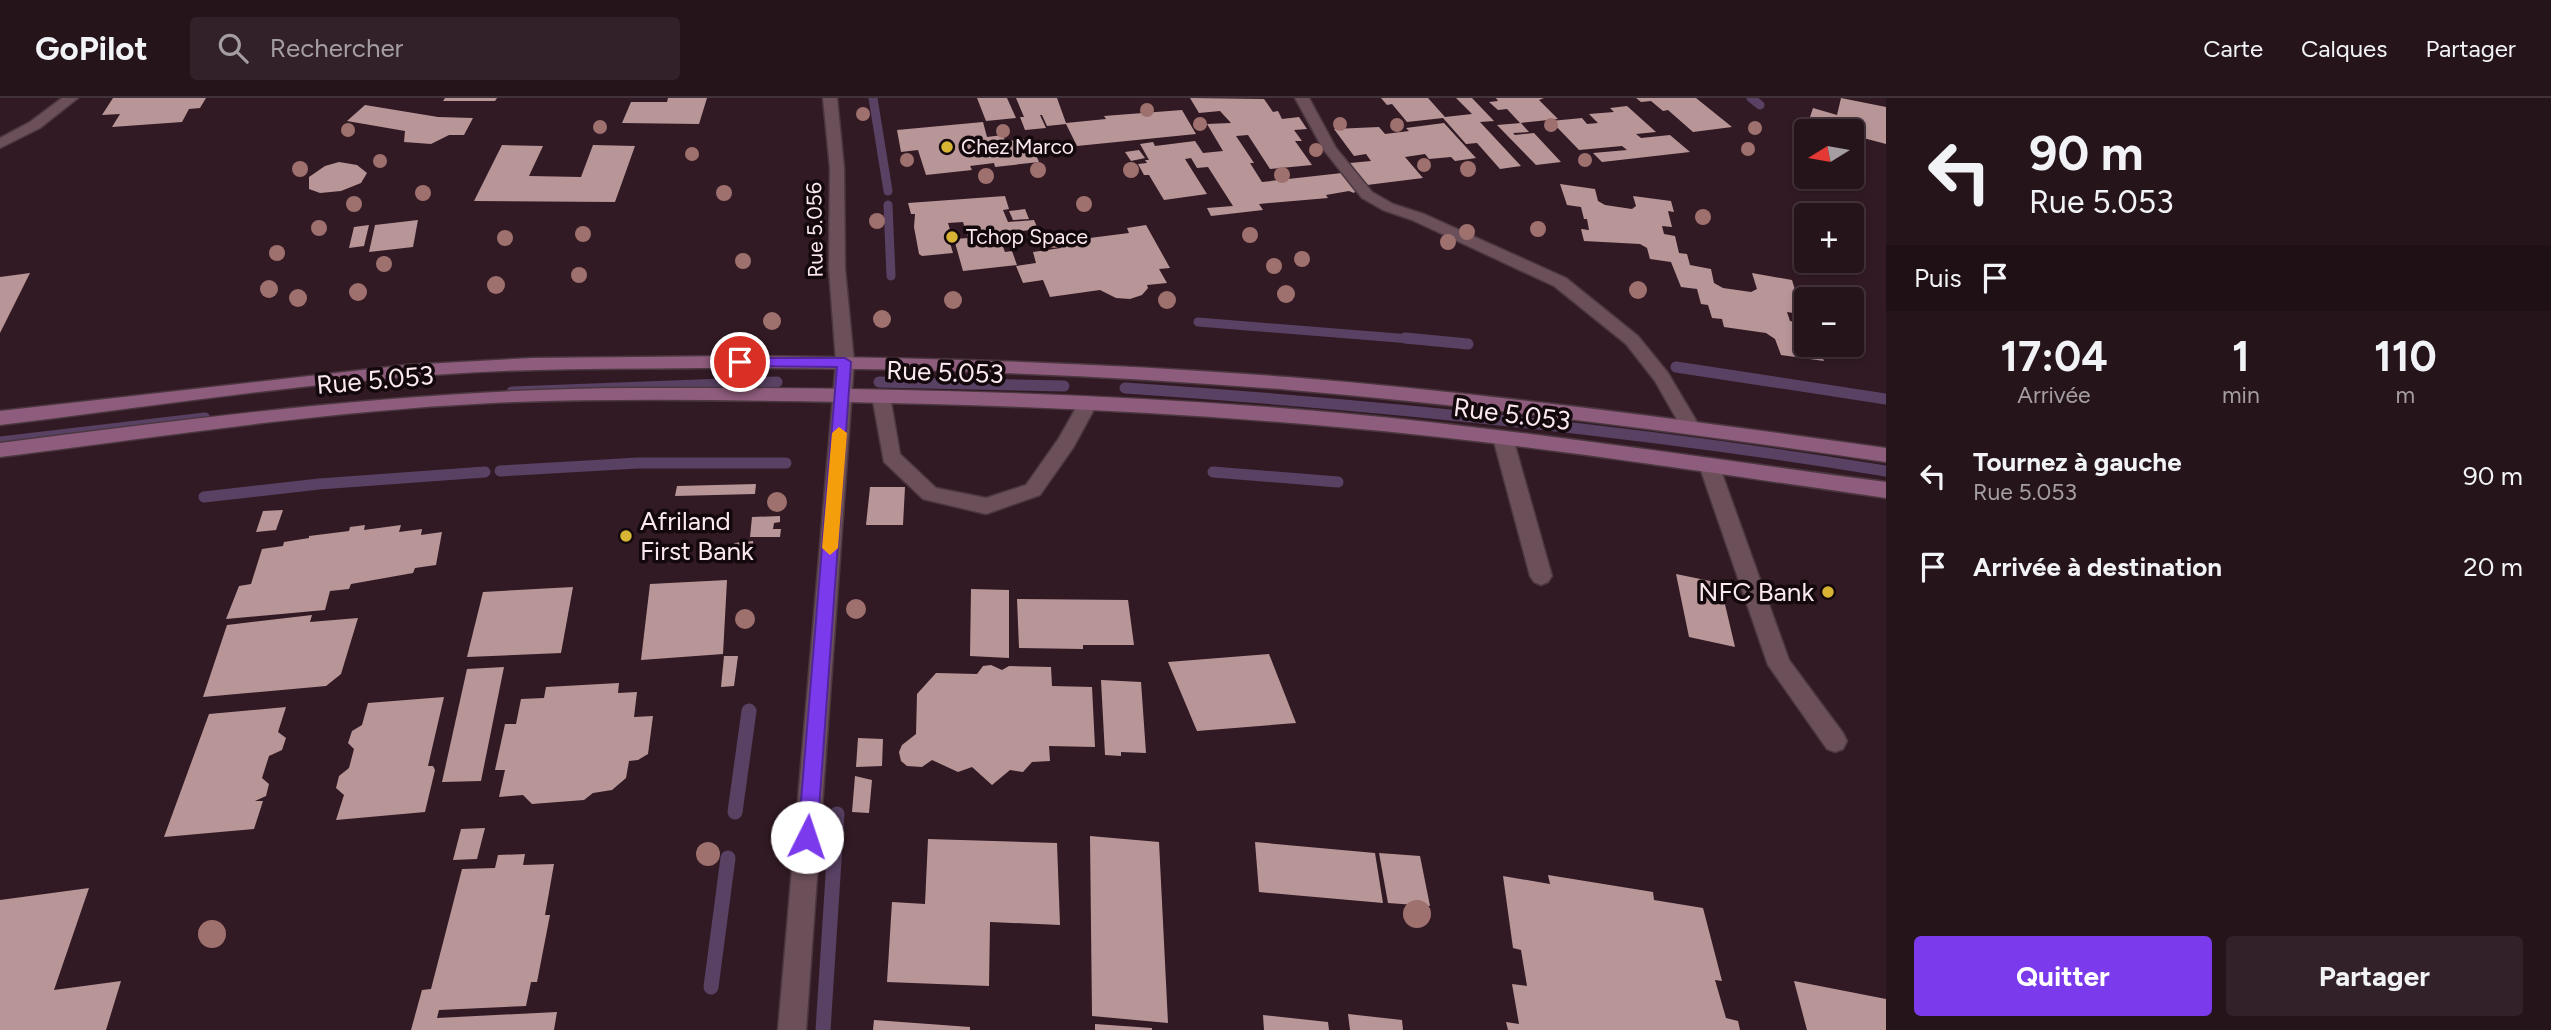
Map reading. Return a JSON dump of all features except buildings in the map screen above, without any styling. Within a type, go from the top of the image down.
[{"type":"main road","name":"Rue 5.053","points":[[0,418],[352,377],[462,368],[584,363],[845,362],[1140,373],[1336,388],[1467,400],[1690,427],[1886,455]]},
{"type":"main road","name":"Rue 5.053","points":[[0,450],[343,408],[453,399],[576,394],[842,395],[1088,404],[1340,421],[1503,438],[1886,490]]},
{"type":"street","points":[[0,144],[35,125],[71,98]]},
{"type":"street","name":"Rue 5.056","points":[[792,1030],[845,362],[837,269],[837,168],[830,98]]},
{"type":"street","points":[[1302,98],[1330,149],[1367,195],[1388,207],[1418,217],[1560,282],[1632,340],[1662,377],[1690,427]]},
{"type":"street","points":[[881,396],[891,457],[930,494],[986,506],[1033,490],[1066,443],[1088,404]]},
{"type":"street","points":[[1503,438],[1541,576]]},
{"type":"street","points":[[1709,466],[1779,665],[1835,741]]},
{"type":"waterway","points":[[873,98],[888,191]]},
{"type":"waterway","points":[[1751,98],[1760,105]]},
{"type":"waterway","points":[[888,205],[891,276]]},
{"type":"waterway","points":[[1198,322],[1423,340]]},
{"type":"waterway","points":[[1405,338],[1468,344]]},
{"type":"waterway","points":[[1676,367],[1886,399]]},
{"type":"waterway","points":[[512,392],[777,382]]},
{"type":"waterway","points":[[879,382],[1064,386]]},
{"type":"waterway","points":[[1125,388],[1506,420],[1696,443],[1886,471]]},
{"type":"waterway","points":[[0,442],[205,418]]},
{"type":"waterway","points":[[500,471],[638,463],[786,463]]},
{"type":"waterway","points":[[204,497],[319,484],[485,472]]},
{"type":"waterway","points":[[1213,472],[1338,482]]},
{"type":"waterway","points":[[735,812],[749,711]]},
{"type":"waterway","points":[[823,1030],[837,814]]},
{"type":"waterway","points":[[711,987],[728,858]]},
{"type":"slow traffic","points":[[830,548],[839,433]]},
{"type":"place","name":"Chez Marco","points":[[947,147]]},
{"type":"place","name":"Tchop Space","points":[[952,237]]},
{"type":"place","name":"Afriland First Bank","points":[[626,536]]},
{"type":"place","name":"NFC Bank","points":[[1828,592]]},
{"type":"route","points":[[740,362],[845,362],[807,837]]}]
